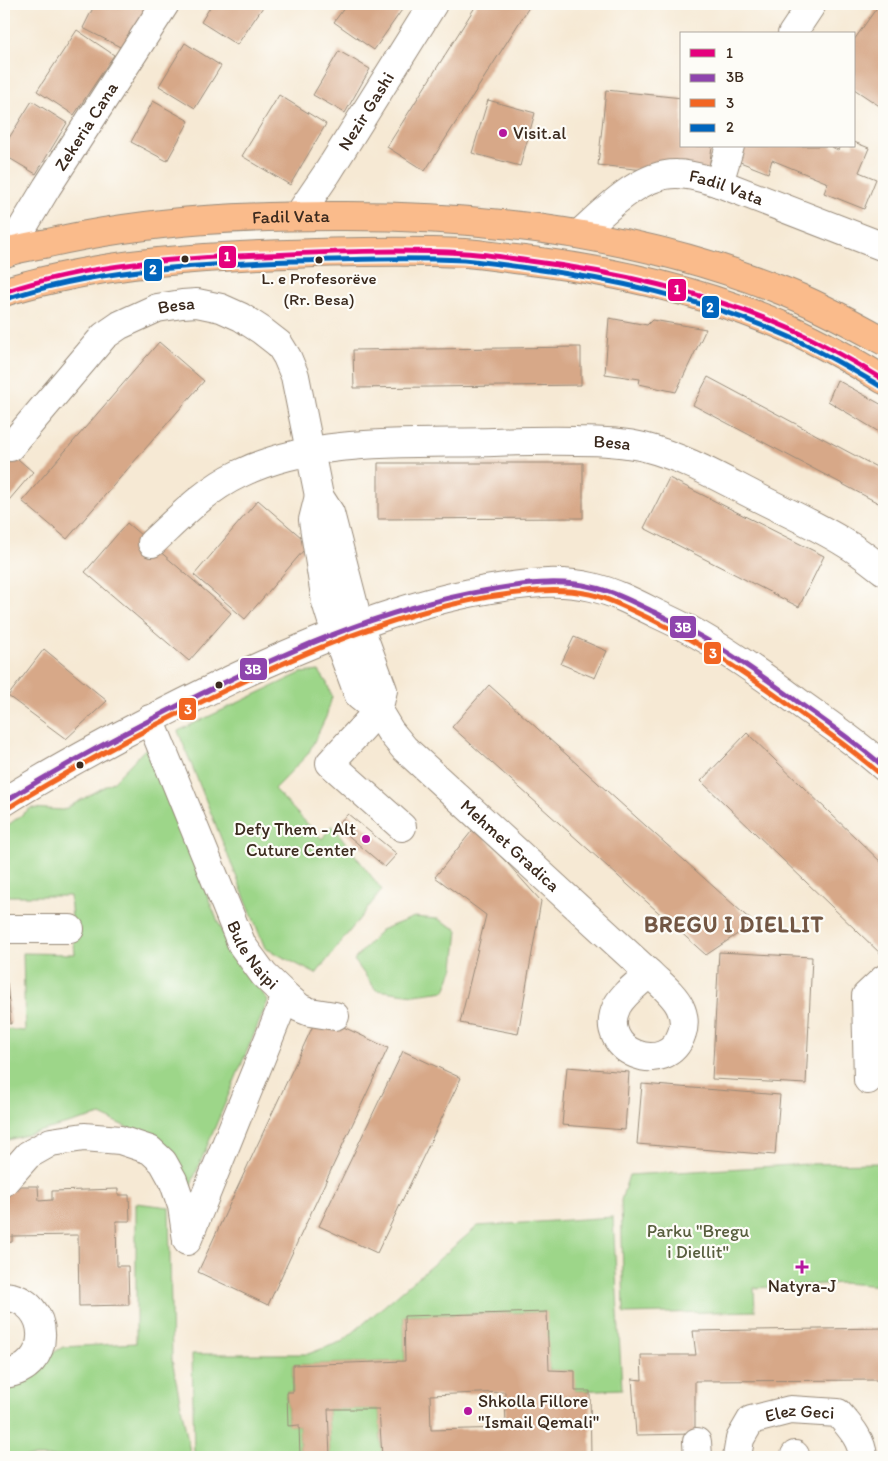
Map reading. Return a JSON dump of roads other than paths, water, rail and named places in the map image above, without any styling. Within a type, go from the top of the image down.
[{"type":"main road","name":"Fadil Vata","points":[[6,252],[82,236],[169,223],[238,218],[379,216],[470,220],[579,234],[686,258],[779,289],[884,341]]},
{"type":"main road","name":"Fadil Vata","points":[[4,292],[79,273],[176,260],[295,254],[467,253],[548,262],[615,275],[729,305],[788,328],[854,362],[884,380]]},
{"type":"street","name":"Zekeria Cana","points":[[6,252],[165,4]]},
{"type":"street","name":"Nezir Gashi","points":[[298,216],[328,172],[432,4]]},
{"type":"street","points":[[793,32],[812,4]]},
{"type":"street","points":[[719,183],[729,148]]},
{"type":"street","name":"Fadil Vata","points":[[579,234],[604,210],[627,193],[659,176],[676,174],[698,177],[719,183],[884,247]]},
{"type":"street","name":"Besa","points":[[10,447],[104,336],[120,325],[157,308],[182,304],[198,303],[221,308],[240,317],[279,344],[295,376],[319,496],[330,513],[348,629]]},
{"type":"street","name":"Besa","points":[[152,543],[206,494],[222,483],[262,464],[309,450],[380,444],[546,440],[591,441],[622,443],[643,447],[695,465],[798,517],[846,544],[884,571]]},
{"type":"street","points":[[4,802],[66,764],[150,719],[228,680],[348,629],[422,604],[487,589],[552,582],[571,583],[612,593],[699,635],[760,675],[884,766]]},
{"type":"street","points":[[348,629],[383,690],[378,711],[330,763],[402,827]]},
{"type":"street","name":"Mehmet Gradica","points":[[378,711],[390,731],[404,748],[649,973]]},
{"type":"street","name":"Bule Naipi","points":[[4,1182],[28,1155],[51,1142],[84,1137],[120,1140],[150,1150],[164,1162],[173,1180],[182,1206],[187,1241],[286,996],[264,975],[242,945],[150,719]]},
{"type":"street","points":[[4,929],[70,929]]},
{"type":"street","points":[[868,1080],[866,996],[884,979]]},
{"type":"street","points":[[286,996],[300,1008],[310,1012],[335,1016]]},
{"type":"street","points":[[4,1296],[16,1299],[29,1306],[36,1314],[42,1333],[38,1353],[32,1361],[24,1368],[4,1374]]},
{"type":"street","name":"Elez Geci","points":[[737,1457],[740,1439],[751,1420],[790,1410],[838,1413],[854,1432],[862,1451],[862,1457]]},
{"type":"place","name":"Visit.al","points":[[503,133]]},
{"type":"place","name":"L. e Profesorëve (Rr. Besa)","points":[[319,260]]},
{"type":"place","name":"Defy Them - Alt Cuture Center","points":[[366,839]]},
{"type":"place","name":"Natyra-J","points":[[802,1267]]},
{"type":"place","name":"Shkolla Fillore \"Ismail Qemali\"","points":[[468,1411]]},
{"type":"district","name":"BREGU I DIELLIT","points":[[734,924]]},
{"type":"park label","name":"Parku \"Bregu i Diellit\"","points":[[698,1241]]}]
